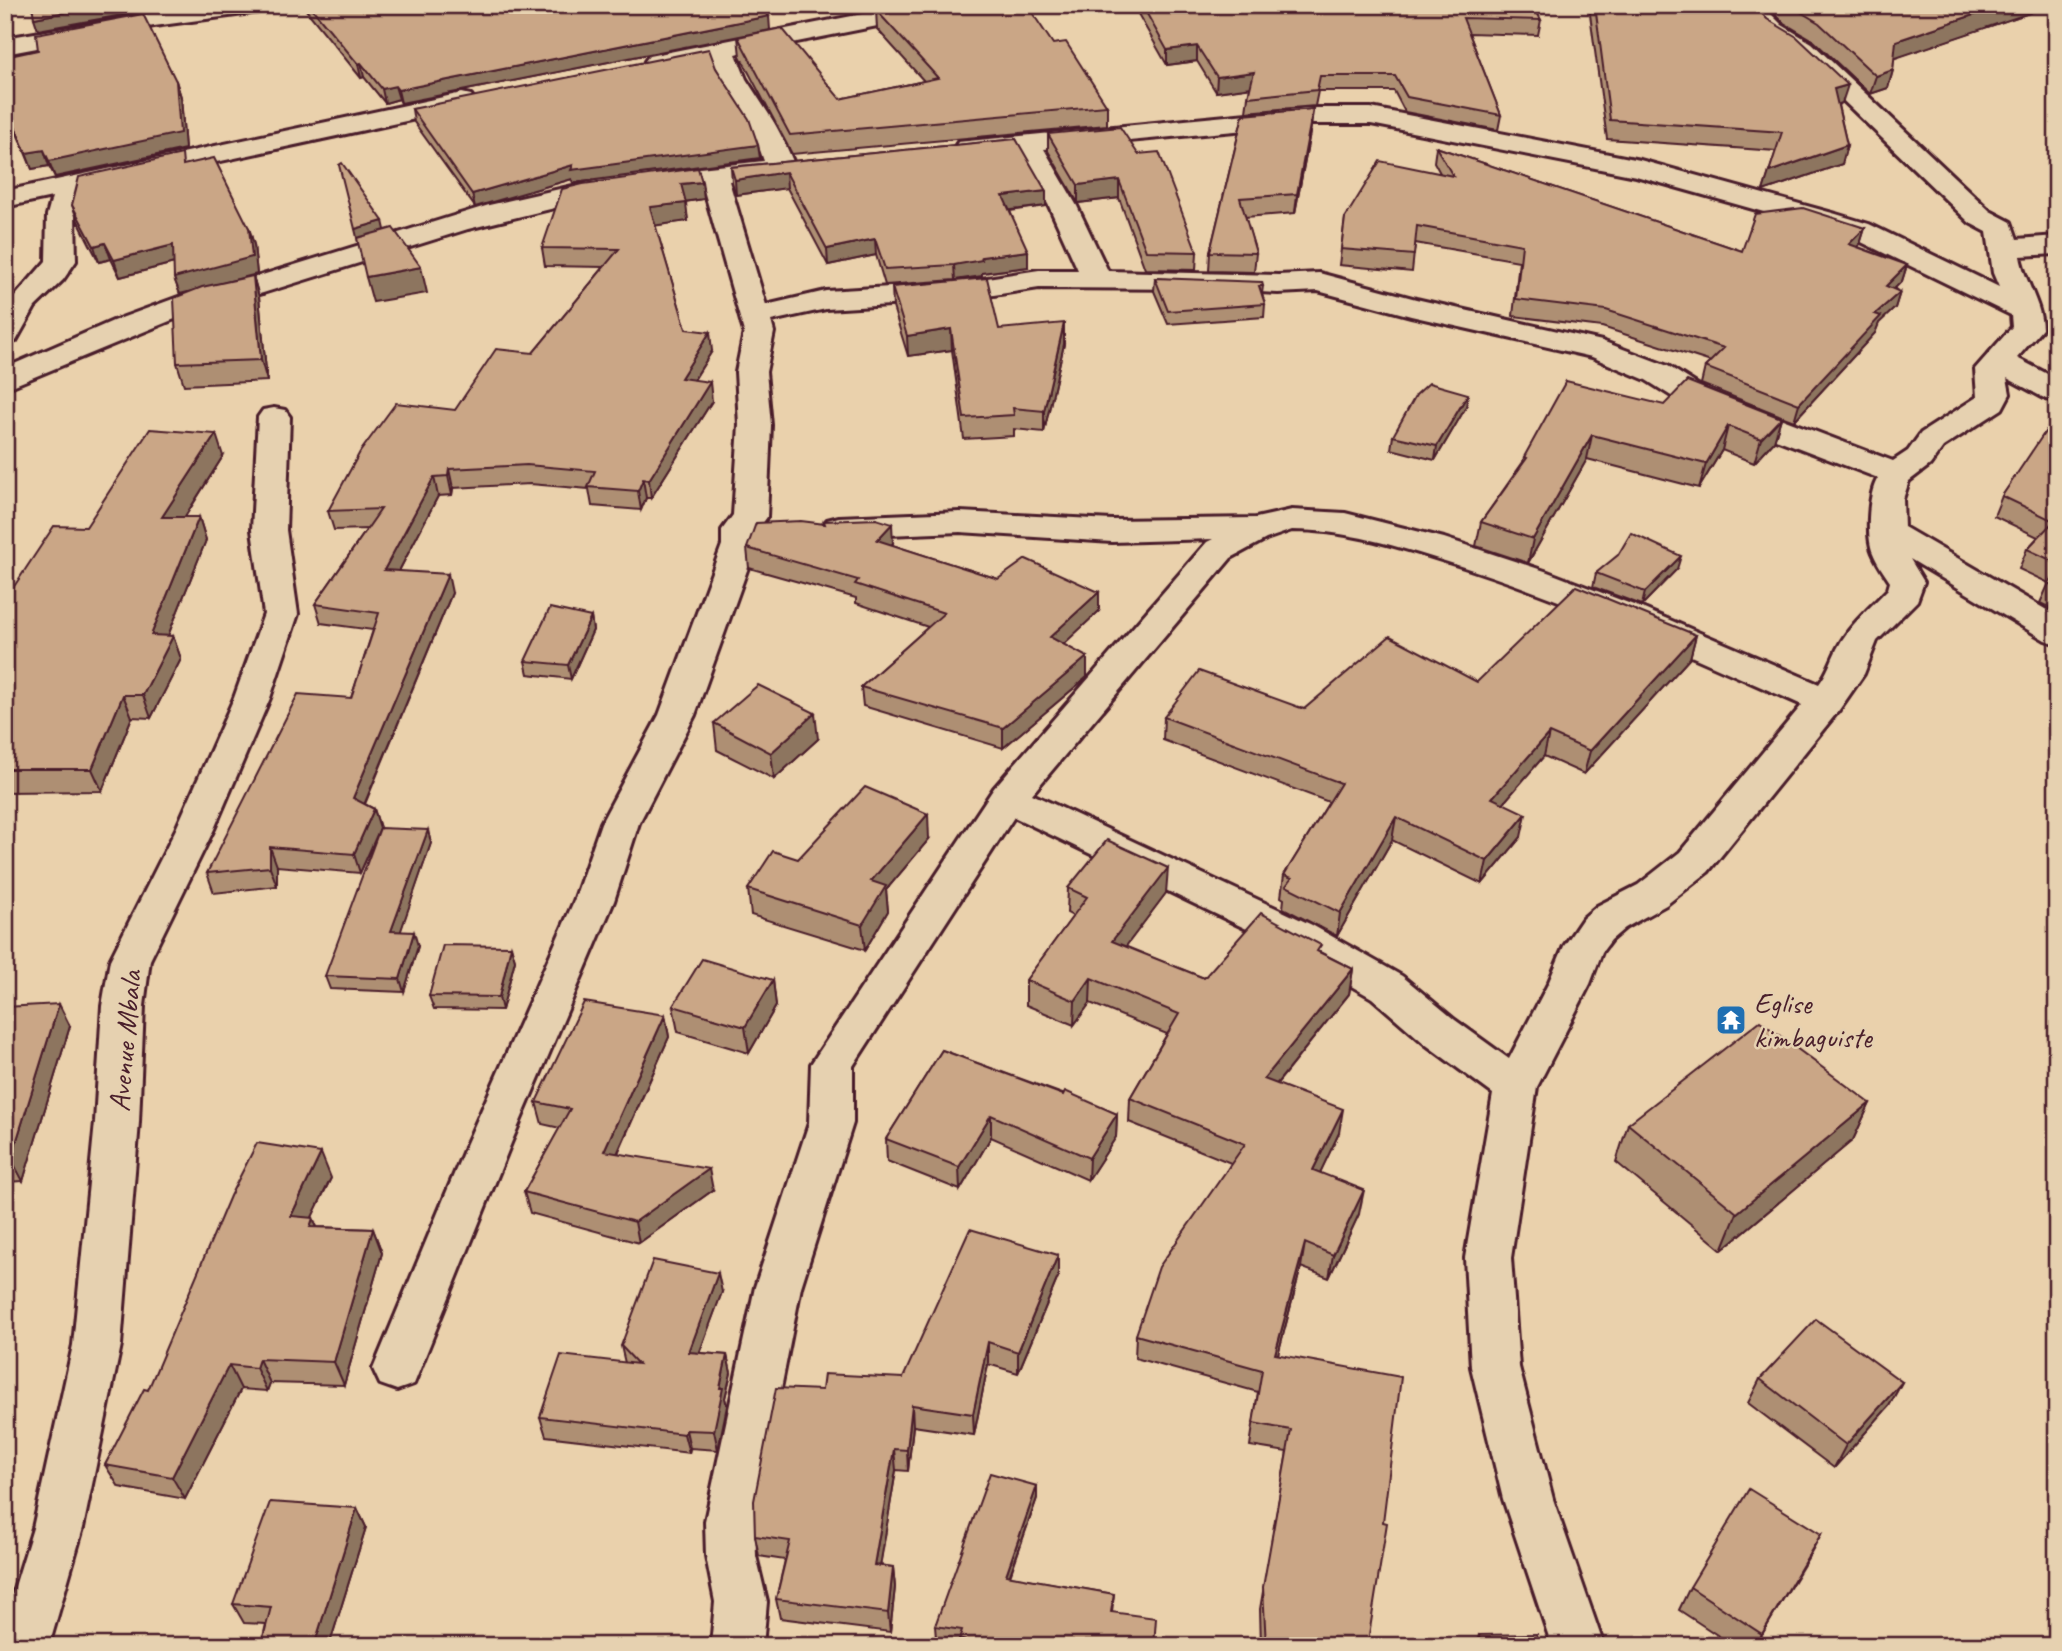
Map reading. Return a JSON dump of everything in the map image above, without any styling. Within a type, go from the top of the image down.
[{"type":"street","points":[[5,47],[154,19],[259,5]]},
{"type":"street","points":[[629,67],[948,5]]},
{"type":"street","points":[[1578,1646],[1528,1499],[1495,1367],[1488,1258],[1516,1087],[1560,1003],[1584,946],[1597,929],[1611,917],[1652,895],[1694,862],[1826,701],[1846,674],[1854,650],[1865,633],[1905,593],[1907,582],[1888,551],[1885,499],[1888,487],[1897,474],[1919,458],[1932,440],[1991,402],[1994,394],[1990,369],[2026,330],[2024,310],[2008,272],[2001,228],[1980,217],[1803,48],[1773,30],[1748,5]]},
{"type":"street","points":[[5,380],[200,299],[251,288],[325,262],[583,191],[713,173],[794,167],[733,79],[721,49]]},
{"type":"street","points":[[5,200],[482,97]]},
{"type":"street","points":[[945,150],[1309,116],[1371,117],[1640,168],[1826,220],[1859,230],[2024,310]]},
{"type":"street","points":[[1027,142],[1058,196],[1097,279]]},
{"type":"street","points":[[397,1369],[489,1143],[594,901],[620,824],[677,715],[739,545],[738,530],[750,517],[755,425],[751,372],[759,332],[713,173]]},
{"type":"street","points":[[5,335],[23,303],[53,274],[61,261],[61,215],[69,186]]},
{"type":"street","points":[[2006,248],[2057,245]]},
{"type":"street","points":[[755,316],[841,298],[902,297],[1039,279],[1205,280],[1278,284],[1319,282],[1411,307],[1570,341],[1634,362],[1695,397],[1897,474]]},
{"type":"street","points":[[1997,360],[2057,392]]},
{"type":"street","name":"Avenue Mbala","points":[[23,1646],[58,1528],[97,1345],[117,1122],[122,1006],[130,960],[200,817],[252,698],[282,614],[269,530],[274,417]]},
{"type":"street","points":[[737,1646],[741,1602],[731,1556],[730,1521],[778,1287],[831,1123],[832,1064],[1007,798],[1219,550],[1263,528],[1288,521],[1329,520],[1488,562],[1550,583],[1826,701]]},
{"type":"street","points":[[738,530],[960,522],[1112,531],[1263,528]]},
{"type":"street","points":[[1183,528],[1202,535],[1219,550]]},
{"type":"street","points":[[1888,532],[2057,632]]},
{"type":"street","points":[[1007,798],[1321,949],[1387,987],[1440,1032],[1516,1087]]},
{"type":"building","points":[[32,5],[104,5],[34,18]]},
{"type":"building","points":[[309,5],[760,5],[769,16],[398,90],[395,86],[382,89]]},
{"type":"building","points":[[900,5],[1027,5],[1053,44],[1066,42],[1107,106],[790,135],[738,37],[782,28],[840,99],[938,78],[876,10]]},
{"type":"building","points":[[1142,5],[1533,5],[1541,20],[1463,18],[1501,115],[1407,97],[1395,76],[1320,76],[1317,90],[1248,97],[1254,72],[1217,77],[1197,46],[1167,50]]},
{"type":"building","points":[[1595,5],[1754,5],[1767,19],[1797,37],[1848,85],[1834,89],[1847,145],[1769,172],[1782,132],[1610,120]]},
{"type":"building","points":[[1789,5],[2003,5],[1896,41],[1893,70],[1876,76],[1819,23]]},
{"type":"building","points":[[143,14],[176,81],[180,133],[49,161],[44,150],[26,153],[5,103],[5,57],[38,50],[36,34]]},
{"type":"building","points":[[709,49],[716,68],[749,119],[758,145],[571,170],[573,165],[472,194],[412,109]]},
{"type":"building","points":[[1313,109],[1297,194],[1240,198],[1256,253],[1210,252],[1243,115]]},
{"type":"building","points":[[1120,127],[1138,154],[1159,152],[1197,252],[1146,251],[1119,180],[1078,185],[1048,134]]},
{"type":"building","points":[[1016,139],[1046,191],[1003,196],[1028,251],[981,257],[982,260],[954,265],[885,269],[875,239],[827,249],[786,172],[735,180],[731,167]]},
{"type":"building","points":[[1436,147],[1742,251],[1755,214],[1803,208],[1865,228],[1849,244],[1907,265],[1886,286],[1900,292],[1875,314],[1881,316],[1799,404],[1705,367],[1724,348],[1606,310],[1516,299],[1522,245],[1417,226],[1414,255],[1341,249],[1345,218],[1380,161],[1453,176]]},
{"type":"building","points":[[182,154],[183,165],[214,158],[249,228],[252,257],[174,278],[173,245],[114,260],[105,243],[94,246],[72,205],[79,177]]},
{"type":"building","points":[[342,163],[383,221],[355,229],[339,165]]},
{"type":"building","points":[[698,168],[702,182],[681,184],[686,203],[650,207],[686,329],[710,332],[681,378],[710,382],[649,480],[643,479],[638,491],[588,487],[595,471],[527,465],[449,469],[448,476],[434,477],[384,570],[448,574],[353,798],[374,809],[354,854],[270,847],[270,867],[207,873],[298,694],[351,698],[379,613],[315,604],[381,509],[328,511],[360,452],[396,403],[455,410],[496,349],[533,353],[619,249],[542,248],[562,189]]},
{"type":"building","points":[[393,228],[421,267],[366,277],[357,238]]},
{"type":"building","points":[[253,276],[261,360],[177,363],[174,298],[202,287]]},
{"type":"building","points":[[987,278],[999,329],[1064,323],[1044,411],[1013,408],[1014,415],[964,418],[951,329],[907,336],[892,287]]},
{"type":"building","points":[[1155,278],[1262,282],[1263,286],[1259,286],[1265,304],[1168,311]]},
{"type":"building","points":[[1566,381],[1664,405],[1687,381],[1781,418],[1761,439],[1728,426],[1706,464],[1592,435],[1533,539],[1481,522],[1527,458],[1524,457]]},
{"type":"building","points":[[1429,383],[1468,394],[1437,446],[1393,436],[1416,395]]},
{"type":"building","points":[[2055,417],[2057,563],[2027,549],[2054,521],[2002,496]]},
{"type":"building","points":[[150,429],[216,434],[162,517],[199,517],[151,635],[173,636],[143,695],[123,695],[92,769],[5,769],[5,600],[54,526],[86,527]]},
{"type":"building","points":[[876,519],[892,524],[877,540],[998,579],[1026,559],[1099,592],[1050,637],[1087,657],[1003,728],[861,687],[944,613],[855,584],[858,580],[747,548],[756,523],[801,521],[825,524],[824,521]]},
{"type":"building","points":[[1631,533],[1681,556],[1645,592],[1596,573],[1618,555]]},
{"type":"building","points":[[2057,574],[2057,587],[2048,583]]},
{"type":"building","points":[[1576,586],[1696,635],[1590,751],[1549,733],[1492,798],[1526,814],[1487,861],[1396,817],[1340,913],[1286,886],[1292,878],[1284,875],[1341,783],[1164,717],[1199,671],[1304,709],[1390,636],[1477,682]]},
{"type":"building","points":[[550,608],[591,617],[568,665],[525,661]]},
{"type":"building","points":[[758,685],[815,713],[771,753],[714,723]]},
{"type":"building","points":[[865,787],[928,814],[871,881],[886,886],[862,925],[748,889],[773,851],[798,859]]},
{"type":"building","points":[[380,828],[428,830],[391,931],[414,932],[400,979],[325,976]]},
{"type":"building","points":[[1107,840],[1168,868],[1112,941],[1204,978],[1261,913],[1321,945],[1317,951],[1353,969],[1264,1079],[1343,1109],[1313,1170],[1364,1190],[1333,1255],[1305,1243],[1275,1354],[1401,1377],[1383,1522],[1387,1523],[1369,1635],[1370,1646],[1266,1646],[1263,1587],[1291,1430],[1253,1423],[1262,1370],[1136,1335],[1159,1267],[1245,1144],[1130,1098],[1179,1014],[1091,978],[1075,1001],[1026,980],[1087,897],[1068,888]]},
{"type":"building","points":[[443,945],[511,946],[499,997],[429,996]]},
{"type":"building","points":[[702,959],[773,980],[745,1027],[673,1006]]},
{"type":"building","points":[[584,1002],[665,1015],[604,1151],[709,1169],[635,1222],[524,1192],[570,1109],[536,1102]]},
{"type":"building","points":[[59,1004],[11,1159],[5,1159],[5,1007]]},
{"type":"building","points":[[1760,1021],[1870,1103],[1737,1213],[1628,1124]]},
{"type":"building","points":[[942,1050],[1063,1095],[1065,1091],[1117,1114],[1089,1158],[991,1115],[959,1167],[886,1139]]},
{"type":"building","points":[[257,1143],[321,1153],[291,1216],[313,1218],[310,1227],[373,1229],[334,1362],[259,1359],[256,1368],[229,1365],[172,1477],[105,1465],[144,1389],[148,1390],[230,1196]]},
{"type":"building","points":[[970,1229],[1058,1255],[1018,1352],[988,1342],[973,1414],[912,1405],[907,1450],[894,1449],[874,1565],[893,1567],[888,1613],[776,1599],[790,1541],[755,1536],[754,1501],[776,1388],[822,1390],[824,1374],[903,1378]]},
{"type":"building","points":[[653,1260],[718,1273],[689,1352],[727,1355],[714,1431],[686,1430],[684,1434],[540,1417],[561,1355],[638,1364],[621,1346]]},
{"type":"building","points":[[1816,1319],[1902,1382],[1846,1445],[1760,1379]]},
{"type":"building","points":[[990,1473],[1037,1486],[1006,1575],[1114,1594],[1111,1612],[1156,1618],[1154,1646],[985,1646],[959,1639],[962,1630],[935,1626]]},
{"type":"building","points":[[1749,1489],[1821,1534],[1762,1634],[1690,1587]]},
{"type":"building","points":[[270,1502],[357,1508],[314,1646],[261,1646],[271,1607],[233,1604]]},
{"type":"building","points":[[1537,1634],[1539,1646],[1481,1646],[1479,1635]]},
{"type":"place","name":"Eglise kimbaguiste","points":[[1731,1020]]}]
